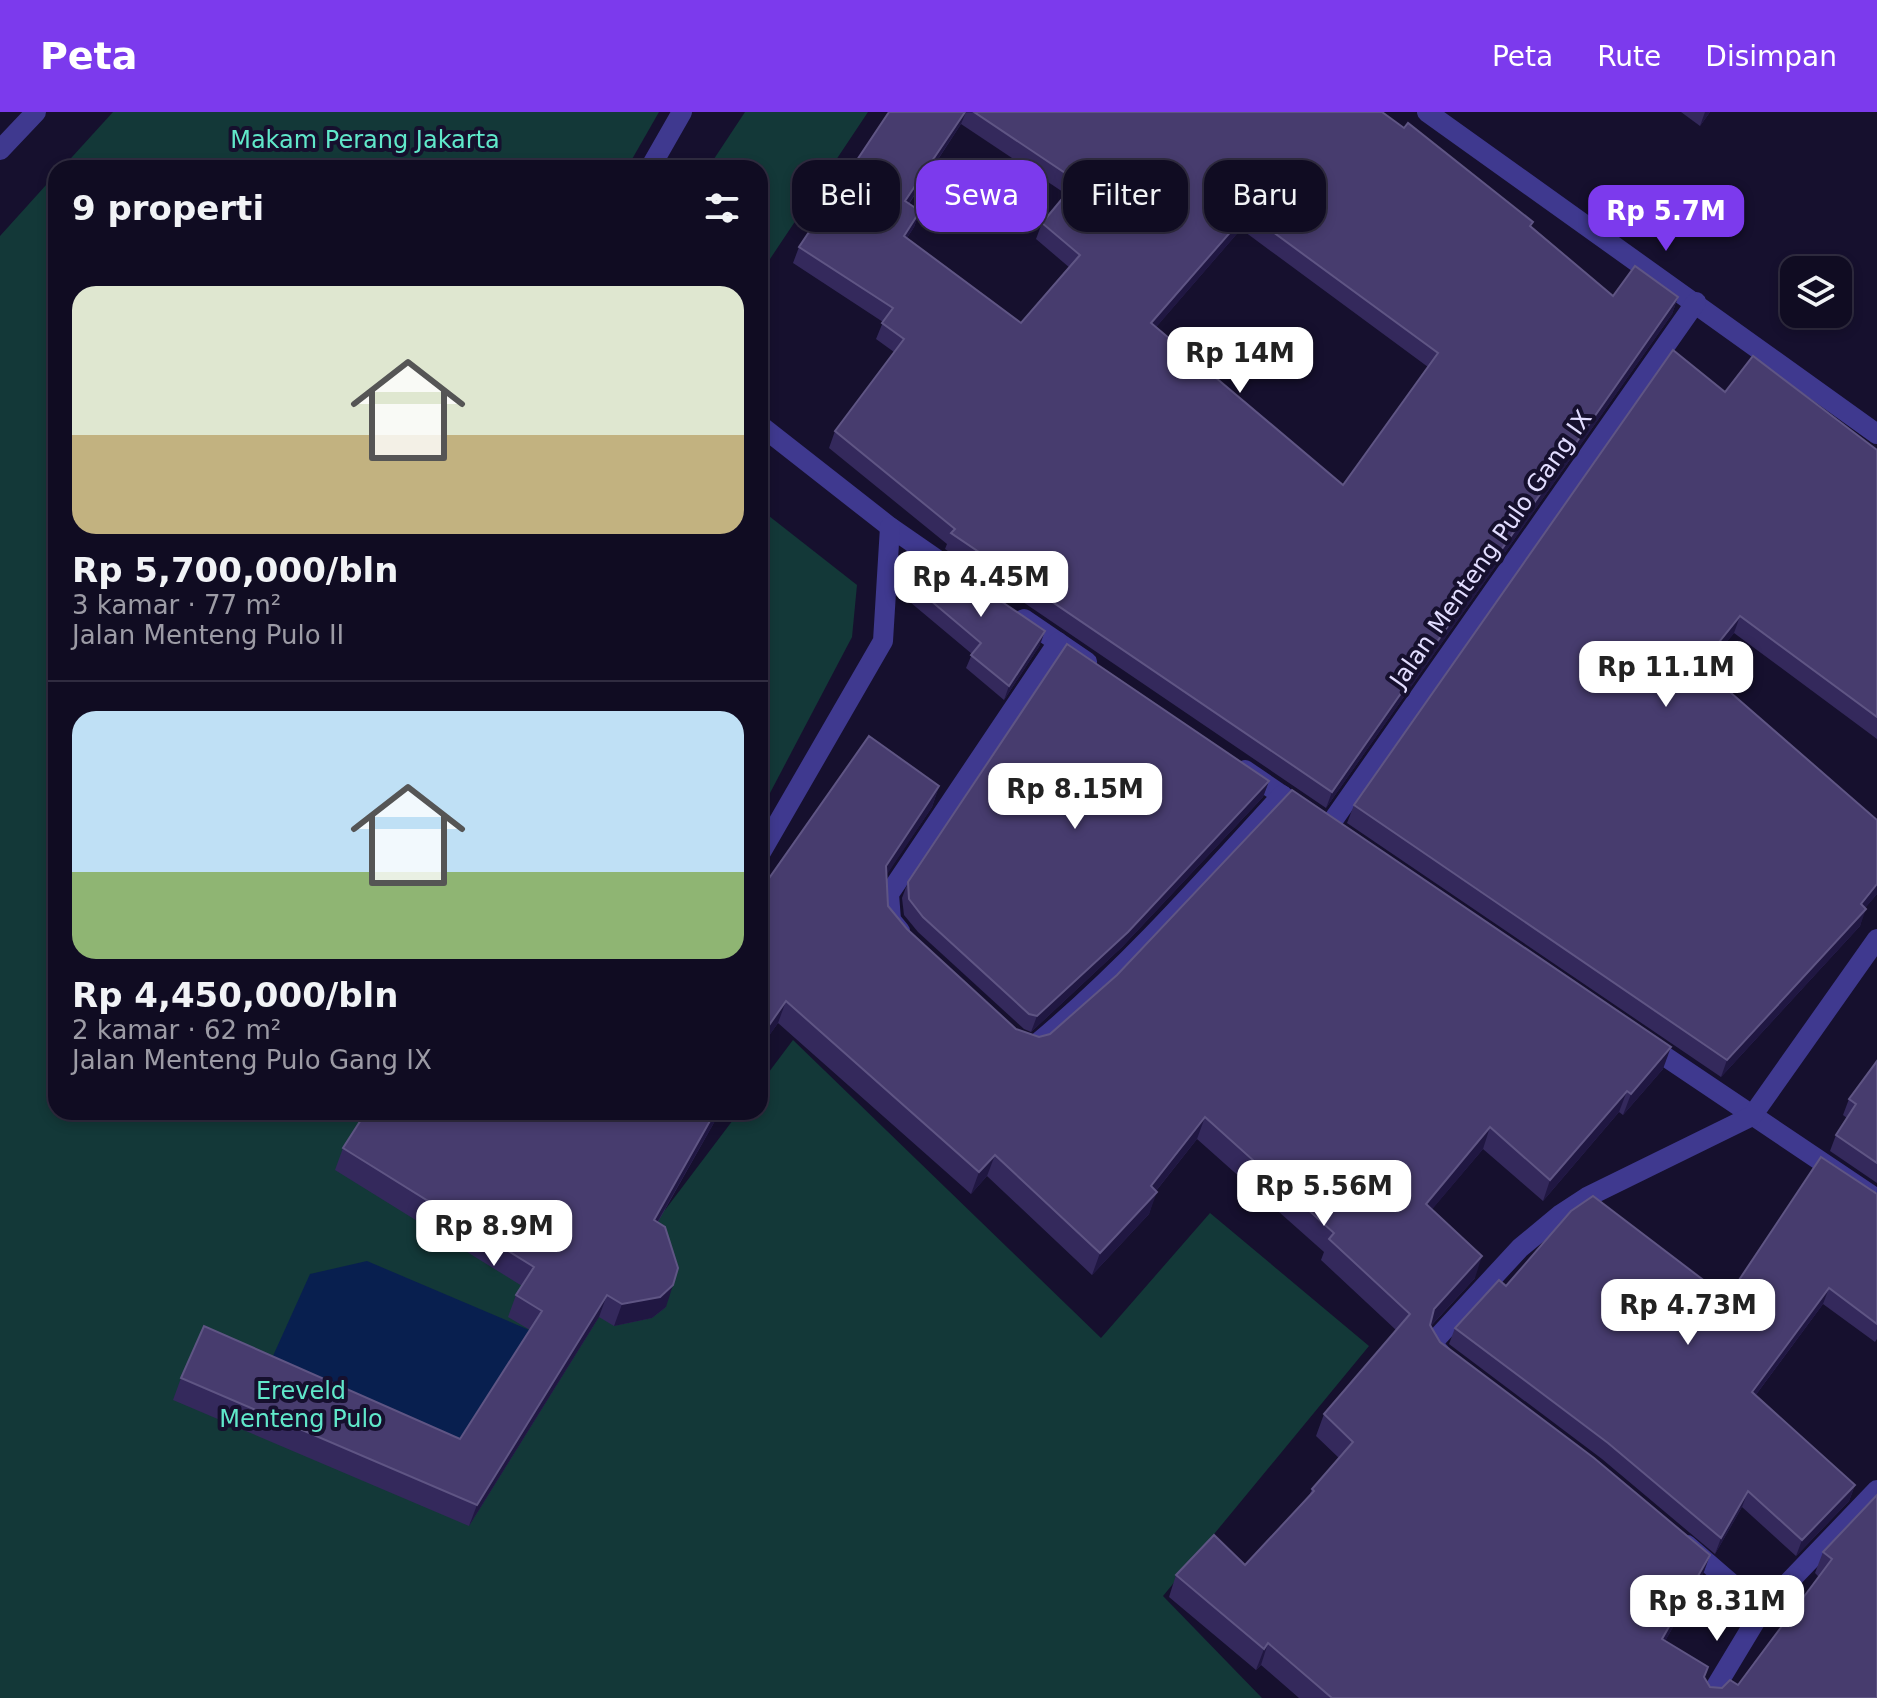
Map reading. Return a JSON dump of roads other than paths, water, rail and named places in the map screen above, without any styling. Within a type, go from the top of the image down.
[{"type":"street","points":[[0,150],[36,112]]},
{"type":"street","points":[[655,160],[682,112]]},
{"type":"street","points":[[1427,112],[1877,434]]},
{"type":"street","name":"Jalan Menteng Pulo Gang IX","points":[[1229,759],[1335,831],[1696,302]]},
{"type":"street","points":[[768,431],[890,527],[968,580]]},
{"type":"street","points":[[768,840],[883,641],[890,527]]},
{"type":"street","points":[[1007,607],[1098,669]]},
{"type":"street","points":[[919,951],[891,920],[889,894],[1058,642]]},
{"type":"street","points":[[1006,1031],[1017,1041],[1034,1046],[1076,1012],[1149,941],[1282,795]]},
{"type":"street","points":[[1465,1373],[1442,1356],[1435,1347],[1436,1339],[1520,1248],[1587,1197],[1752,1116],[1877,939]]},
{"type":"street","points":[[1624,1028],[1877,1199]]},
{"type":"street","points":[[1709,1698],[1762,1610],[1877,1490]]},
{"type":"street","points":[[1676,1536],[1762,1610]]},
{"type":"water","points":[[367,1261],[534,1332],[452,1461],[263,1378],[310,1274]]},
{"type":"park label","name":"Makam Perang Jakarta","points":[[365,140]]},
{"type":"park label","name":"Ereveld Menteng Pulo","points":[[301,1405]]}]
